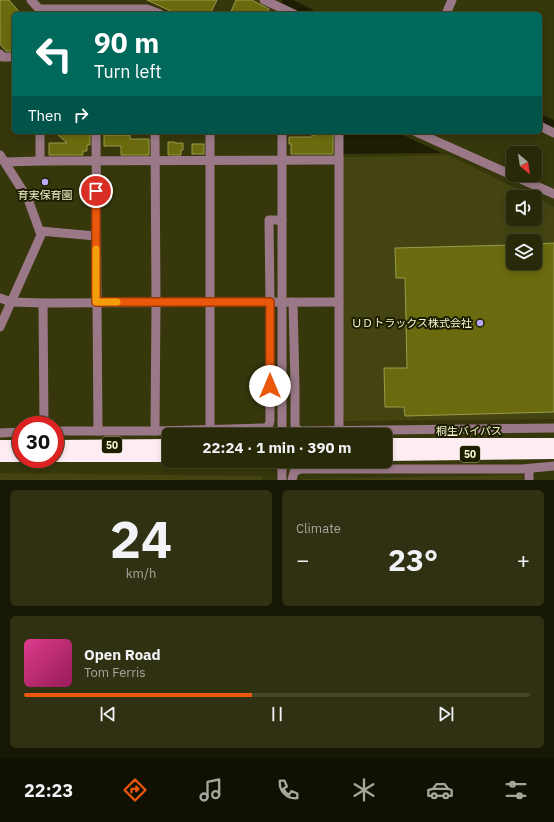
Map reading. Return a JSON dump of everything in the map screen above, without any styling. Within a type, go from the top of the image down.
[{"type":"highway","name":"桐生バイパス","points":[[392,444],[554,444]]},
{"type":"highway","name":"50","points":[[64,446],[162,445]]},
{"type":"highway","points":[[0,446],[12,446]]},
{"type":"highway","name":"桐生バイパス","points":[[392,455],[554,453]]},
{"type":"highway","points":[[0,456],[12,456]]},
{"type":"highway","name":"50","points":[[64,456],[162,456]]},
{"type":"street","points":[[31,0],[39,8],[147,9],[154,12]]},
{"type":"street","points":[[264,0],[290,12]]},
{"type":"street","points":[[447,12],[452,0]]},
{"type":"street","points":[[1,57],[12,57]]},
{"type":"street","points":[[542,127],[554,133]]},
{"type":"street","points":[[40,134],[40,161]]},
{"type":"street","points":[[96,134],[98,431]]},
{"type":"street","points":[[155,134],[156,431]]},
{"type":"street","points":[[210,134],[210,428]]},
{"type":"street","points":[[282,134],[282,428]]},
{"type":"street","points":[[339,134],[339,428]]},
{"type":"street","points":[[420,134],[554,194]]},
{"type":"street","points":[[3,159],[40,161],[339,160]]},
{"type":"street","points":[[0,327],[41,235],[28,199],[3,159]]},
{"type":"street","points":[[266,428],[269,426],[270,421],[269,220],[282,220]]},
{"type":"street","points":[[40,231],[96,236]]},
{"type":"street","points":[[0,298],[11,302],[43,303],[339,302]]},
{"type":"street","points":[[293,302],[295,386],[294,426],[296,428]]},
{"type":"street","points":[[43,303],[44,416]]},
{"type":"street","points":[[392,430],[554,428]]},
{"type":"street","points":[[64,431],[162,431]]},
{"type":"street","points":[[0,433],[12,432]]},
{"type":"street","points":[[292,480],[294,472],[300,469],[529,469],[554,466]]},
{"type":"street","points":[[282,468],[282,480]]},
{"type":"street","points":[[529,469],[529,480]]},
{"type":"shaded area","points":[[343,134],[400,134],[442,153],[343,154]]},
{"type":"shaded area","points":[[448,155],[520,190],[506,190],[506,226],[542,226],[542,201],[554,207],[554,419],[342,421],[342,157]]},
{"type":"shaded area","points":[[0,473],[261,476],[263,480],[0,480]]},
{"type":"shaded area","points":[[523,475],[523,480],[302,480],[302,479]]},
{"type":"building","points":[[0,0],[9,0],[19,12],[12,12],[12,51],[6,51],[0,44]]},
{"type":"building","points":[[147,0],[217,0],[211,12],[173,12]]},
{"type":"building","points":[[236,0],[252,0],[269,9],[268,12],[231,12]]},
{"type":"building","points":[[57,134],[90,134],[90,145],[87,145],[87,151],[83,151],[83,155],[49,155],[49,143],[67,143]]},
{"type":"building","points":[[333,134],[333,154],[291,154],[289,137],[312,137],[312,135]]},
{"type":"building","points":[[104,135],[130,135],[130,139],[149,139],[149,155],[121,155],[121,146],[104,146]]},
{"type":"building","points":[[168,142],[183,143],[181,155],[168,155]]},
{"type":"building","points":[[192,144],[204,144],[204,154],[192,154]]},
{"type":"building","name":"ＵＤトラックス株式会社","points":[[554,243],[554,412],[405,416],[404,407],[385,407],[384,368],[407,368],[405,278],[396,278],[395,248],[506,245],[506,270],[542,270],[542,244]]},
{"type":"waterway","points":[[287,3],[305,12]]},
{"type":"waterway","points":[[542,121],[554,126]]},
{"type":"slow traffic","points":[[96,249],[96,302],[117,302]]},
{"type":"place","name":"育実保育園","points":[[45,182]]},
{"type":"place","name":"ＵＤトラックス株式会社","points":[[480,323]]},
{"type":"route","points":[[96,191],[96,302],[270,302],[270,386]]}]
